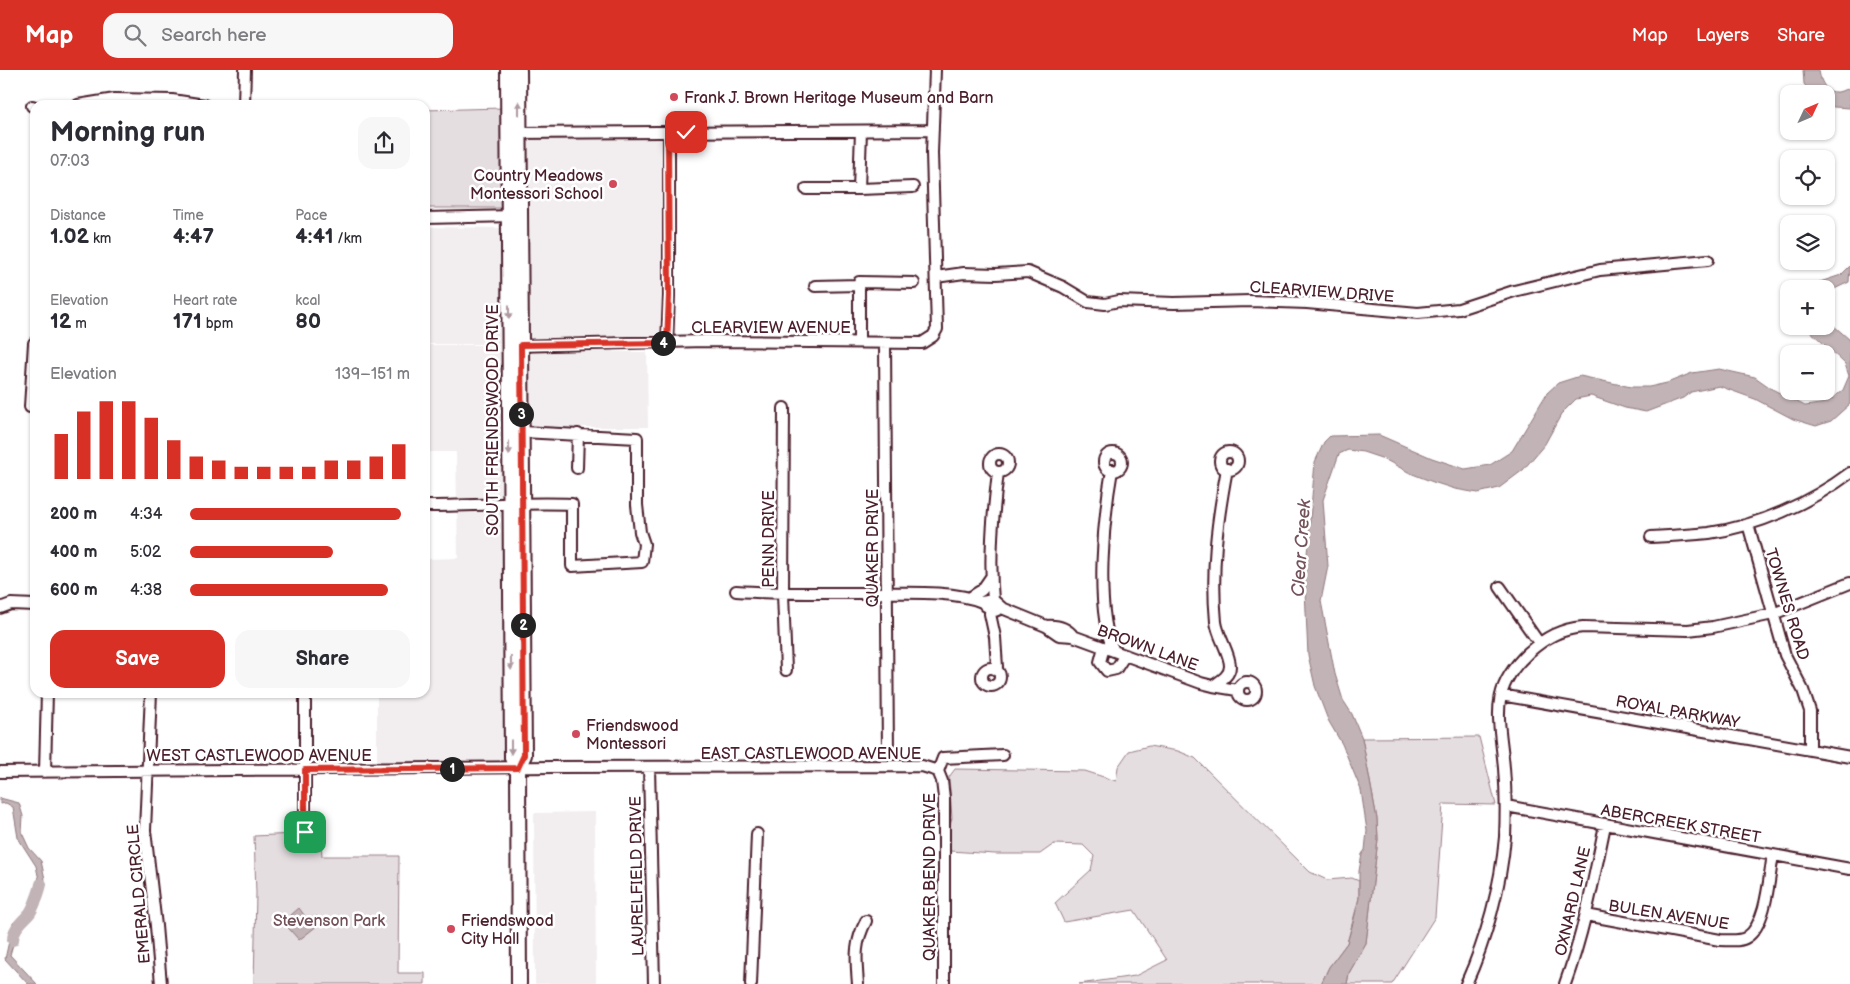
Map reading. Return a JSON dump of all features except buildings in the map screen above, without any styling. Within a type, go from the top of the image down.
[{"type":"main road","name":"SOUTH FRIENDSWOOD DRIVE","points":[[508,70],[514,133]]},
{"type":"main road","name":"SOUTH FRIENDSWOOD DRIVE","points":[[519,70],[514,133],[516,504],[512,758],[518,768],[519,984]]},
{"type":"main road","name":"SOUTH FRIENDSWOOD DRIVE","points":[[515,346],[522,432],[516,504]]},
{"type":"street","points":[[244,100],[245,70]]},
{"type":"street","points":[[935,70],[933,130],[936,278]]},
{"type":"street","points":[[109,100],[172,100]]},
{"type":"street","points":[[858,190],[861,130]]},
{"type":"street","points":[[514,133],[933,130]]},
{"type":"street","points":[[667,343],[669,286],[668,132]]},
{"type":"street","points":[[806,188],[858,190],[913,187]]},
{"type":"street","points":[[430,218],[514,216]]},
{"type":"street","name":"CLEARVIEW DRIVE","points":[[936,278],[964,273],[1028,272],[1063,287],[1088,302],[1105,304],[1119,301],[1174,303],[1250,301],[1307,303],[1418,313],[1459,309],[1514,291],[1600,270],[1708,260]]},
{"type":"street","name":"CLEARVIEW AVENUE","points":[[515,346],[704,341],[922,343],[933,336],[937,330],[936,278]]},
{"type":"street","points":[[815,286],[859,285],[859,282],[914,283]]},
{"type":"street","points":[[859,285],[859,342]]},
{"type":"street","name":"QUAKER DRIVE","points":[[885,343],[888,753]]},
{"type":"street","name":"PENN DRIVE","points":[[784,408],[783,594],[786,670]]},
{"type":"street","points":[[430,506],[572,504],[572,566],[642,562],[644,544],[640,532],[637,506],[637,438],[522,432]]},
{"type":"street","points":[[577,468],[578,434]]},
{"type":"street","points":[[1112,470],[1103,544],[1103,594],[1109,649],[1100,662],[1107,671],[1116,669],[1125,655]]},
{"type":"street","points":[[1226,675],[1230,665],[1216,624],[1215,552],[1216,528],[1227,470]]},
{"type":"street","points":[[996,670],[996,645],[989,604],[992,519],[998,472]]},
{"type":"street","points":[[1651,537],[1710,532],[1748,524],[1812,497],[1850,473]]},
{"type":"street","name":"TOWNES ROAD","points":[[1748,524],[1786,655],[1803,690],[1810,711],[1810,750]]},
{"type":"street","points":[[971,597],[982,590],[991,577]]},
{"type":"street","points":[[1466,984],[1483,941],[1502,864],[1506,806],[1504,767],[1498,729],[1498,708],[1509,676],[1519,662],[1539,643],[1567,629],[1583,627],[1688,630],[1712,627],[1773,614],[1850,583]]},
{"type":"street","points":[[1500,586],[1539,643]]},
{"type":"street","name":"BROWN LANE","points":[[736,591],[783,594],[887,593],[971,597],[989,604],[995,611],[1002,608],[1046,626],[1059,635],[1073,636],[1092,642],[1201,683],[1213,686],[1239,687],[1226,675],[1213,686]]},
{"type":"street","points":[[0,608],[11,604],[30,605]]},
{"type":"street","points":[[1092,642],[1100,636],[1106,626]]},
{"type":"street","name":"ROYAL PARKWAY","points":[[1501,695],[1850,757]]},
{"type":"street","points":[[45,772],[47,698]]},
{"type":"street","name":"EMERALD CIRCLE","points":[[151,698],[145,830],[161,984]]},
{"type":"street","points":[[305,698],[305,832]]},
{"type":"street","name":"EAST CASTLEWOOD AVENUE","points":[[518,768],[922,766],[938,771],[943,758],[1004,755]]},
{"type":"street","name":"LAURELFIELD DRIVE","points":[[649,767],[654,984]]},
{"type":"street","name":"WEST CASTLEWOOD AVENUE","points":[[0,772],[518,768]]},
{"type":"street","name":"QUAKER BEND DRIVE","points":[[938,771],[942,781],[944,798],[944,984]]},
{"type":"street","name":"ABERCREEK STREET","points":[[1506,806],[1850,869]]},
{"type":"street","name":"OXNARD LANE","points":[[1565,984],[1575,957],[1586,915],[1605,825]]},
{"type":"street","points":[[751,984],[757,834]]},
{"type":"street","name":"BULEN AVENUE","points":[[1586,915],[1720,940],[1747,938],[1756,929],[1762,915],[1773,855]]},
{"type":"street","points":[[858,984],[856,958],[858,936],[866,921]]},
{"type":"shaded area","points":[[1803,70],[1819,70],[1824,85],[1804,84]]},
{"type":"shaded area","points":[[1850,89],[1850,108],[1835,107],[1835,92]]},
{"type":"shaded area","points":[[676,136],[676,339],[612,340],[613,352],[647,352],[648,427],[526,427],[524,137]]},
{"type":"shaded area","points":[[430,227],[503,228],[502,344],[430,344]]},
{"type":"shaded area","points":[[1850,266],[1849,282],[1835,289],[1835,280],[1826,280],[1841,275]]},
{"type":"shaded area","points":[[1835,327],[1850,340],[1850,404],[1831,421],[1816,426],[1793,419],[1755,399],[1719,386],[1691,392],[1683,398],[1646,412],[1625,408],[1591,396],[1576,399],[1562,413],[1545,444],[1523,470],[1499,488],[1478,493],[1455,489],[1433,482],[1410,473],[1384,459],[1363,452],[1348,450],[1339,454],[1323,500],[1328,566],[1321,601],[1335,674],[1343,700],[1352,714],[1362,738],[1377,819],[1378,839],[1366,943],[1349,973],[1347,984],[1321,984],[1329,967],[1347,943],[1359,898],[1359,871],[1362,854],[1365,850],[1367,831],[1361,790],[1342,744],[1328,720],[1315,686],[1308,655],[1304,569],[1315,462],[1324,442],[1330,436],[1379,435],[1432,458],[1465,469],[1490,465],[1512,451],[1547,393],[1558,383],[1580,376],[1631,387],[1649,387],[1667,383],[1692,373],[1719,369],[1755,377],[1780,393],[1780,400],[1793,400],[1805,406],[1827,403],[1831,400],[1835,400],[1835,396],[1843,390],[1849,376],[1845,364],[1835,354],[1835,345],[1825,345],[1814,335],[1835,335]]},
{"type":"shaded area","points":[[430,345],[502,345],[505,397],[508,760],[503,763],[377,765],[377,698],[430,698],[430,559],[458,558],[456,452],[430,452]]},
{"type":"shaded area","points":[[0,798],[19,803],[23,816],[22,833],[29,848],[41,861],[45,879],[33,916],[19,923],[10,955],[37,984],[28,984],[5,959],[13,923],[24,914],[35,900],[39,880],[36,866],[18,838],[13,807],[6,803],[0,804]]},
{"type":"shaded area","points":[[595,812],[596,984],[535,984],[534,813]]},
{"type":"shaded area","points":[[299,908],[307,919],[317,916],[322,922],[299,940],[283,922]]},
{"type":"green space","points":[[503,108],[505,208],[430,208],[430,110]]},
{"type":"green space","points":[[1479,737],[1496,805],[1443,804],[1435,917],[1392,984],[1347,984],[1349,973],[1366,943],[1378,839],[1377,819],[1362,738]]},
{"type":"green space","points":[[1149,746],[1178,751],[1195,758],[1310,872],[1327,880],[1352,878],[1359,881],[1359,898],[1347,943],[1329,967],[1321,984],[1079,984],[1135,976],[1167,960],[1134,910],[1064,922],[1055,903],[1091,870],[1094,856],[1083,845],[1054,844],[1040,854],[950,851],[949,830],[952,818],[949,777],[955,769],[1085,771],[1116,781],[1118,767],[1129,751]]},
{"type":"green space","name":"Stevenson Park","points":[[294,834],[294,842],[321,843],[322,856],[399,856],[398,973],[425,973],[425,984],[254,984],[256,893],[254,836]]},
{"type":"waterway","points":[[13,940],[16,929],[29,914],[41,884]]},
{"type":"place","name":"Frank J. Brown Heritage Museum and Barn","points":[[674,97]]},
{"type":"place","name":"Country Meadows Montessori School","points":[[613,184]]},
{"type":"place","name":"Friendswood Montessori","points":[[576,734]]},
{"type":"place","name":"Friendswood City Hall","points":[[451,929]]},
{"type":"route","points":[[305,832],[305,770],[518,768],[524,755],[521,345],[667,343],[669,296],[668,132],[686,132]]},
{"type":"water label","name":"Clear Creek","points":[[1301,548]]}]
